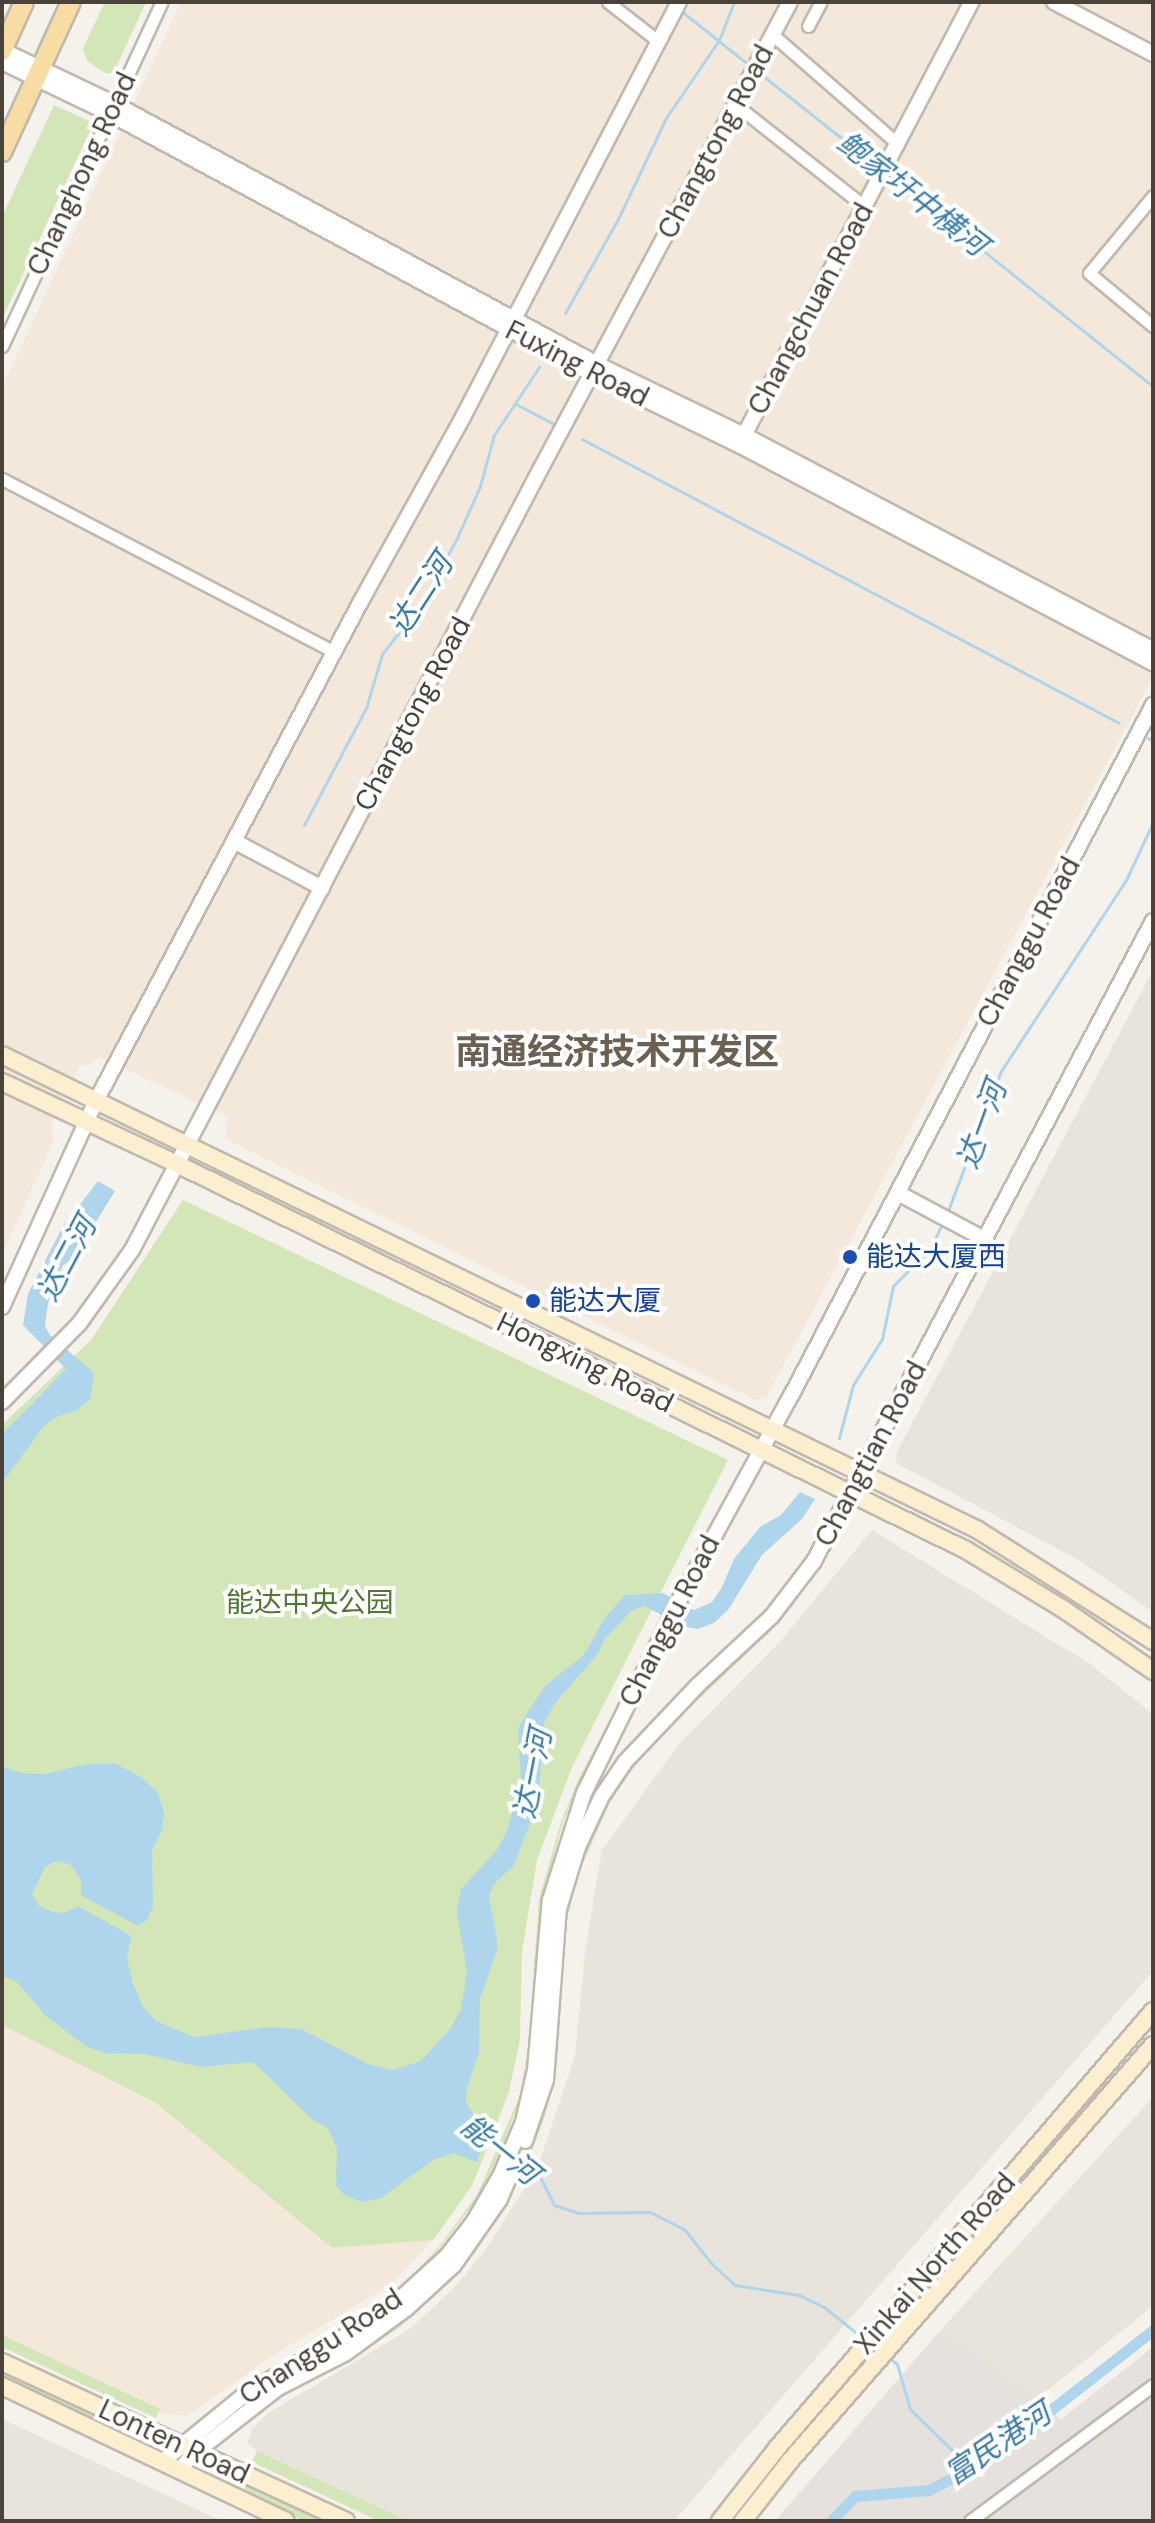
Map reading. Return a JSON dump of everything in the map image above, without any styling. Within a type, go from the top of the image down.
[{"type":"main road","points":[[2,50],[24,2]]},
{"type":"main road","points":[[2,152],[71,2]]},
{"type":"main road","name":"Hongxing Road","points":[[2,1055],[978,1530],[1153,1641]]},
{"type":"main road","name":"Hongxing Road","points":[[2,1082],[179,1165],[966,1550],[1063,1609],[1153,1671]]},
{"type":"main road","name":"Xinkai North Road","points":[[720,2521],[778,2447],[1153,2011]]},
{"type":"main road","name":"Xinkai North Road","points":[[743,2521],[790,2461],[1153,2045]]},
{"type":"main road","name":"Lonten Road","points":[[2,2362],[346,2521]]},
{"type":"main road","name":"Lonten Road","points":[[2,2386],[286,2521]]},
{"type":"street","name":"Changhong Road","points":[[2,346],[162,2]]},
{"type":"street","points":[[608,2],[660,37]]},
{"type":"street","points":[[2,1307],[96,1101],[679,2]]},
{"type":"street","name":"Changtong Road","points":[[2,1402],[63,1342],[106,1290],[179,1165],[790,2]]},
{"type":"street","points":[[808,26],[821,2]]},
{"type":"street","name":"Changchuan Road","points":[[742,440],[971,2]]},
{"type":"street","points":[[1054,2],[1153,54]]},
{"type":"street","points":[[769,42],[898,144]]},
{"type":"street","name":"Fuxing Road","points":[[2,50],[39,73],[112,109],[596,370],[742,440],[1153,650]]},
{"type":"street","name":"Fuxing Road","points":[[2,62],[39,73]]},
{"type":"street","points":[[739,99],[865,207]]},
{"type":"street","points":[[1153,196],[1089,273],[1153,326]]},
{"type":"street","name":"Fuxing Road","points":[[742,440],[1153,663]]},
{"type":"street","points":[[2,479],[334,652]]},
{"type":"street","name":"Changgu Road","points":[[179,2470],[188,2448],[248,2392],[352,2332],[402,2297],[446,2257],[474,2221],[501,2174],[523,2122],[542,2023],[544,1949],[556,1877],[584,1793],[680,1599],[898,1193],[1153,705]]},
{"type":"street","points":[[234,841],[322,888]]},
{"type":"street","name":"Changtian Road","points":[[554,1951],[559,1909],[578,1847],[602,1796],[625,1762],[772,1616],[814,1561],[852,1496],[1153,921]]},
{"type":"street","points":[[898,1193],[986,1240]]},
{"type":"street","name":"Changgu Road","points":[[163,2461],[188,2448],[278,2388],[346,2353],[406,2309],[454,2265],[500,2199],[534,2122],[546,2080],[553,2012],[554,1951]]},
{"type":"street","points":[[970,2521],[1153,2385]]},
{"type":"shaded area","points":[[181,2],[1153,2],[1153,677],[767,1396],[755,1400],[233,1143],[226,1139],[227,1116],[99,1057],[91,1064],[80,1066],[51,1124],[53,1143],[2,1254],[2,387]]},
{"type":"shaded area","points":[[1153,970],[1153,1612],[1077,1559],[896,1463],[897,1452]]},
{"type":"shaded area","points":[[872,1530],[1090,1664],[1153,1714],[1153,1971],[674,2521],[409,2521],[257,2451],[248,2443],[252,2429],[268,2413],[407,2331],[454,2288],[483,2253],[537,2169],[575,2056],[585,1953],[602,1850],[679,1744],[779,1643]]},
{"type":"shaded area","points":[[2,2025],[156,2103],[332,2248],[433,2240],[390,2285],[272,2356],[187,2416],[158,2413],[2,2340]]},
{"type":"shaded area","points":[[1153,2097],[1153,2306],[1034,2401],[940,2331]]},
{"type":"shaded area","points":[[940,2331],[1061,2419],[1153,2347],[1153,2521],[775,2521]]},
{"type":"shaded area","points":[[2,2419],[222,2521],[2,2521]]},
{"type":"green space","points":[[105,2],[146,2],[113,74],[105,73],[87,61],[83,48]]},
{"type":"green space","points":[[54,105],[89,121],[90,131],[2,319],[2,217]]},
{"type":"green space","name":"能达中央公园","points":[[183,1200],[728,1460],[573,1765],[537,1860],[522,1951],[520,2039],[509,2092],[472,2186],[433,2240],[332,2248],[156,2103],[2,2025],[2,1425],[91,1340]]},
{"type":"green space","points":[[736,1481],[581,1779],[563,1822],[542,1900],[534,2011],[521,2097],[502,2148],[479,2196],[439,2249],[403,2287],[345,2329],[245,2385],[202,2420],[244,2384],[344,2328],[402,2286],[438,2248],[477,2195],[520,2095],[528,2046],[539,1899],[561,1822],[579,1778]]},
{"type":"green space","points":[[843,1524],[815,1575],[770,1632],[671,1725],[637,1763],[609,1804],[578,1875],[567,1920],[557,2067],[545,2116],[526,2167],[501,2213],[477,2249],[448,2283],[401,2326],[369,2348],[268,2403],[367,2347],[399,2325],[447,2281],[500,2212],[524,2166],[543,2114],[555,2065],[566,1919],[576,1874],[608,1802],[635,1761],[669,1724],[768,1630],[813,1574]]},
{"type":"green space","points":[[2,2335],[160,2409],[156,2418],[2,2347]]},
{"type":"green space","points":[[2,2369],[147,2438],[142,2448],[2,2382]]},
{"type":"green space","points":[[257,2451],[409,2521],[379,2521],[252,2462]]},
{"type":"green space","points":[[220,2471],[328,2521],[304,2521],[216,2480]]},
{"type":"water","points":[[98,1181],[115,1191],[73,1259],[63,1265],[48,1303],[45,1326],[50,1335],[94,1373],[90,1399],[78,1410],[56,1417],[44,1426],[2,1483],[2,1434],[66,1369],[23,1325],[28,1294],[62,1228]]},
{"type":"water","points":[[800,1492],[815,1499],[802,1519],[762,1555],[728,1610],[714,1623],[698,1629],[685,1627],[644,1606],[631,1611],[555,1703],[544,1723],[538,1802],[514,1865],[494,1884],[489,1895],[498,1947],[480,1999],[479,2052],[466,2091],[466,2103],[487,2134],[477,2162],[454,2153],[433,2160],[381,2198],[362,2202],[344,2195],[336,2185],[337,2149],[328,2128],[313,2120],[253,2062],[201,2067],[145,2054],[106,2053],[87,2047],[46,2016],[16,1981],[2,1976],[2,1767],[21,1773],[45,1774],[87,1764],[116,1764],[141,1777],[158,1793],[164,1812],[162,1829],[152,1851],[153,1906],[147,1920],[138,1926],[81,1895],[81,1880],[70,1864],[56,1861],[45,1867],[32,1894],[39,1906],[53,1912],[65,1913],[78,1906],[131,1936],[127,1958],[132,1982],[143,2007],[156,2021],[194,2037],[270,2027],[301,2029],[368,2064],[393,2070],[421,2061],[451,2028],[461,2009],[467,1972],[457,1912],[461,1889],[497,1850],[507,1831],[521,1781],[518,1729],[527,1713],[546,1685],[584,1655],[604,1619],[625,1595],[663,1593],[694,1610],[712,1602],[734,1559],[760,1527],[781,1515]]},
{"type":"waterway","name":"达二河","points":[[565,313],[618,219],[666,118],[719,40],[734,2]]},
{"type":"waterway","name":"鲍家圩中横河","points":[[680,10],[749,65]]},
{"type":"waterway","name":"鲍家圩中横河","points":[[758,72],[878,167]]},
{"type":"waterway","name":"鲍家圩中横河","points":[[887,174],[1153,386]]},
{"type":"waterway","name":"达二河","points":[[304,825],[366,708],[382,654],[422,603],[457,538],[480,486],[494,435],[539,367]]},
{"type":"waterway","points":[[516,404],[552,423]]},
{"type":"waterway","points":[[582,439],[1119,723]]},
{"type":"waterway","points":[[1148,738],[1153,741]]},
{"type":"waterway","name":"达一河","points":[[947,1213],[1001,1071],[1126,880],[1153,822]]},
{"type":"waterway","name":"达一河","points":[[839,1438],[853,1385],[882,1339],[893,1286],[931,1248],[942,1223]]},
{"type":"waterway","name":"能一河","points":[[486,2141],[503,2152]]},
{"type":"waterway","name":"能一河","points":[[519,2163],[540,2177],[554,2205],[579,2213],[650,2212],[684,2229],[711,2263],[735,2285],[799,2295],[824,2307],[864,2339]]},
{"type":"waterway","name":"富民港河","points":[[831,2521],[855,2496],[929,2490],[991,2457],[1153,2330]]},
{"type":"waterway","name":"能一河","points":[[889,2358],[897,2364],[910,2409],[970,2468]]},
{"type":"place","name":"能达大厦西","points":[[850,1257]]},
{"type":"place","name":"能达大厦","points":[[533,1301]]},
{"type":"district","name":"南通经济技术开发区","points":[[617,1052]]}]
